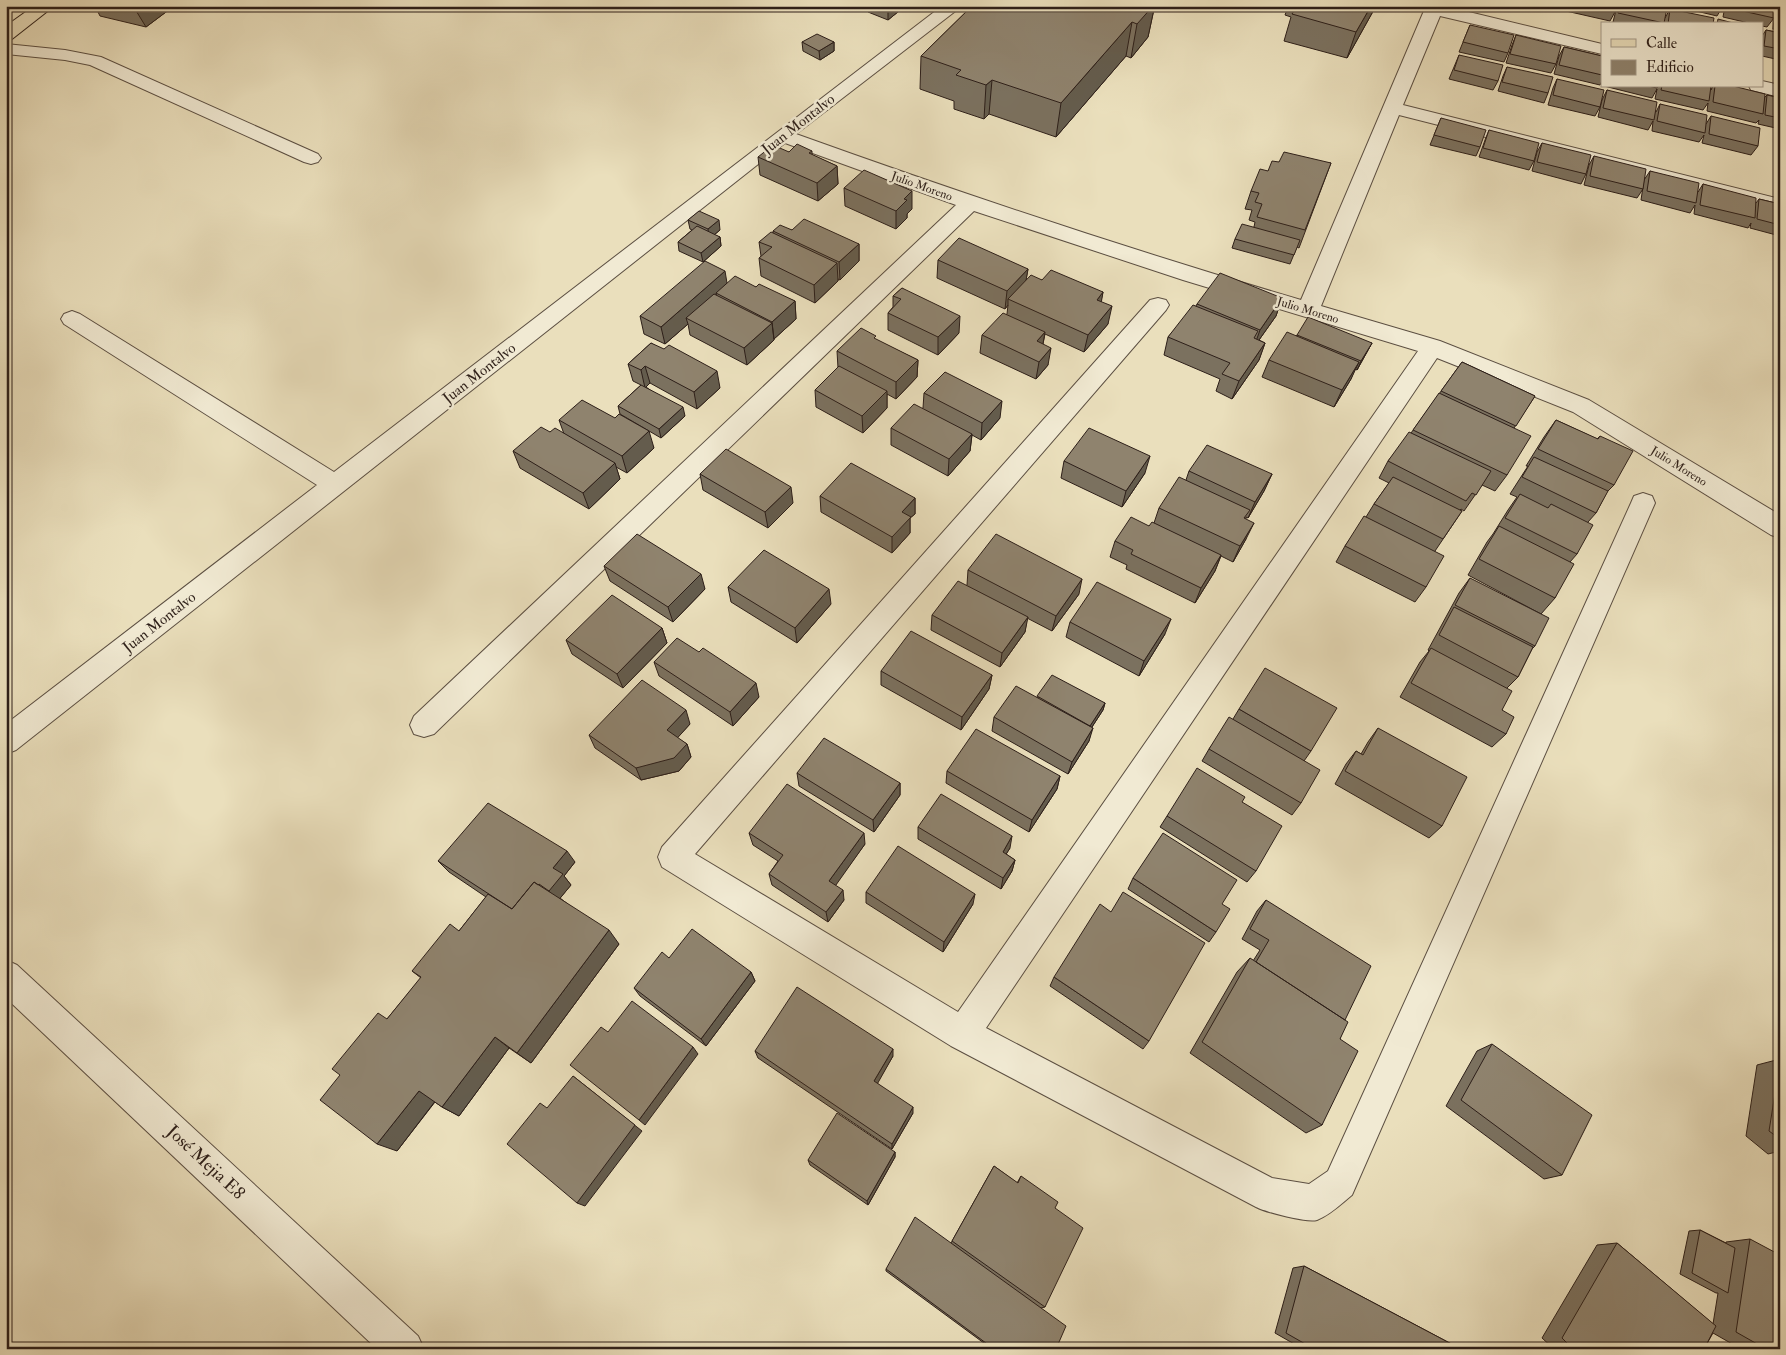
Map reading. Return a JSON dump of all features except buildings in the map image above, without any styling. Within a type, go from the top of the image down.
[{"type":"main road","points":[[6,35],[45,6]]},
{"type":"street","name":"Juan Montalvo","points":[[6,742],[782,136],[953,6]]},
{"type":"street","points":[[1308,310],[1434,8],[1601,49]]},
{"type":"street","points":[[6,49],[65,55],[95,61],[311,158]]},
{"type":"street","points":[[1764,88],[1780,92]]},
{"type":"street","points":[[1393,108],[1777,205]]},
{"type":"street","name":"Julio Moreno","points":[[782,136],[970,203],[1192,275],[1432,347],[1581,406],[1780,528]]},
{"type":"street","points":[[424,724],[970,203]]},
{"type":"street","points":[[1158,305],[672,857],[963,1034],[1268,1195],[1314,1203],[1340,1183],[1643,503]]},
{"type":"street","points":[[72,319],[336,485]]},
{"type":"street","points":[[963,1034],[1432,347]]},
{"type":"street","name":"José Mejia E8","points":[[6,976],[405,1349]]}]
